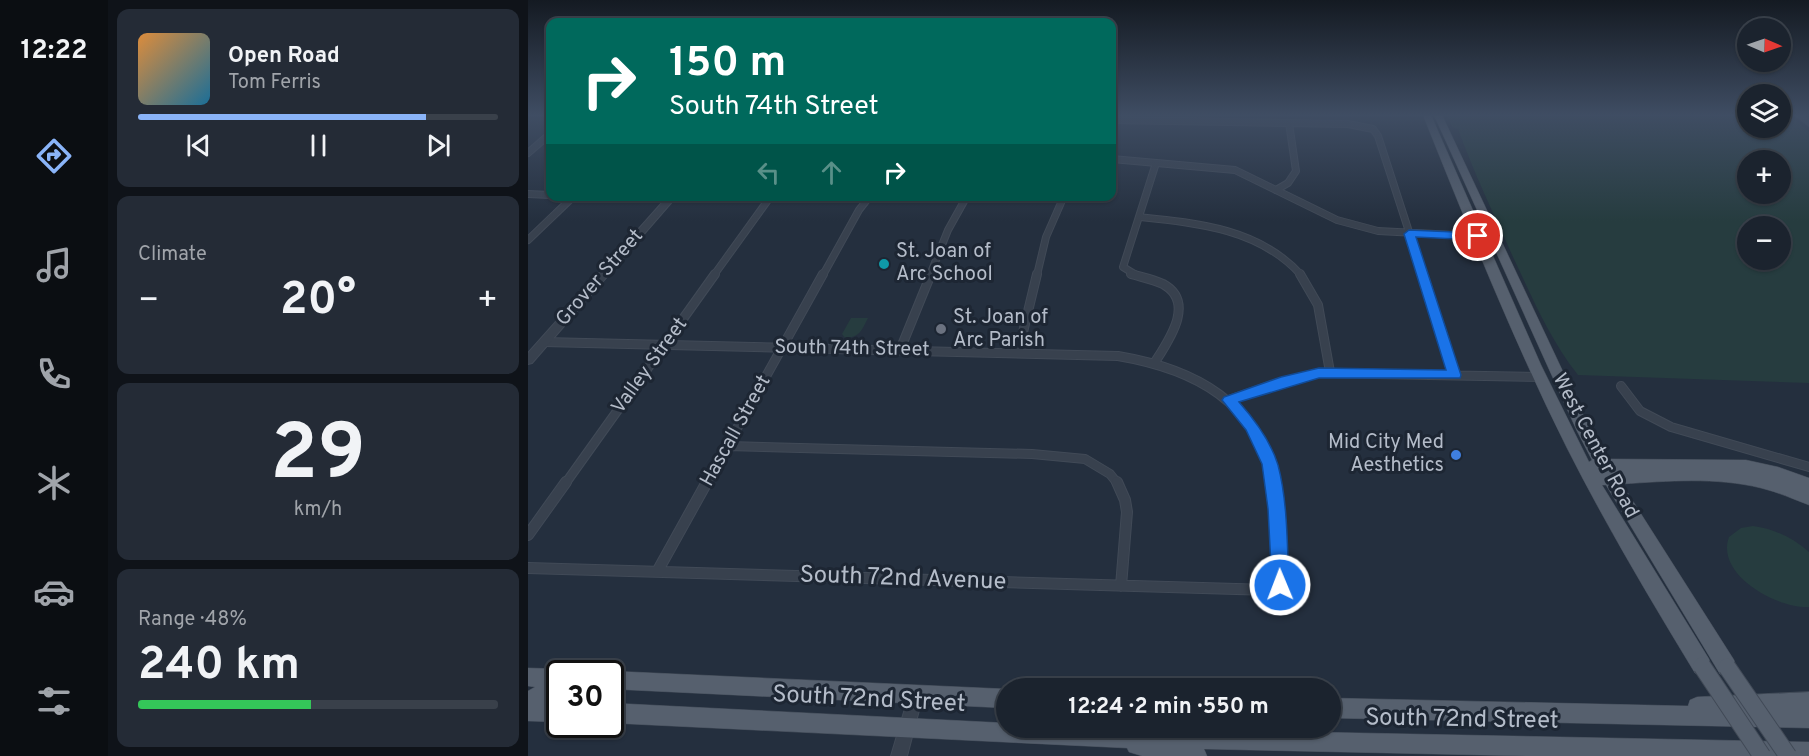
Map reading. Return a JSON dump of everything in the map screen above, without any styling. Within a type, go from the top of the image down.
[{"type":"main road","name":"West Center Road","points":[[1443,150],[1606,472],[1658,561],[1788,756]]},
{"type":"main road","name":"West Center Road","points":[[1452,150],[1541,377],[1591,480],[1635,558],[1702,666],[1762,756]]},
{"type":"main road","points":[[1583,464],[1606,472],[1731,475],[1767,481],[1809,498]]},
{"type":"main road","points":[[1591,480],[1606,472],[1746,466],[1778,473],[1809,485]]},
{"type":"main road","points":[[528,677],[546,679]]},
{"type":"main road","name":"South 72nd Street","points":[[624,681],[996,699]]},
{"type":"main road","points":[[528,702],[546,690]]},
{"type":"main road","points":[[1571,713],[1809,702]]},
{"type":"main road","name":"South 72nd Street","points":[[1341,708],[1809,718]]},
{"type":"main road","points":[[528,711],[546,712]]},
{"type":"main road","name":"South 72nd Street","points":[[624,714],[996,732]]},
{"type":"main road","points":[[1100,738],[1197,756]]},
{"type":"main road","name":"South 72nd Street","points":[[1143,738],[1809,752]]},
{"type":"street","points":[[1276,190],[1288,183],[1296,171],[1293,150]]},
{"type":"street","points":[[1383,150],[1455,375]]},
{"type":"street","points":[[1116,159],[1235,170],[1346,223],[1378,231],[1486,237]]},
{"type":"street","points":[[1155,362],[1178,324],[1180,311],[1175,297],[1167,287],[1123,269],[1156,163]]},
{"type":"street","points":[[528,194],[546,195]]},
{"type":"street","points":[[528,240],[569,201]]},
{"type":"street","name":"Grover Street","points":[[528,360],[669,201]]},
{"type":"street","name":"Valley Street","points":[[528,535],[767,201]]},
{"type":"street","name":"Hascall Street","points":[[657,572],[866,201]]},
{"type":"street","points":[[900,350],[948,230],[964,201]]},
{"type":"street","points":[[1018,353],[1045,244],[1063,201]]},
{"type":"street","points":[[1139,217],[1196,222],[1220,228],[1252,239],[1278,254],[1300,274],[1315,297],[1321,315],[1330,372]]},
{"type":"street","name":"South 74th Street","points":[[544,342],[1118,356],[1155,362],[1196,377],[1229,400]]},
{"type":"street","points":[[1229,400],[1302,376],[1330,372],[1541,377]]},
{"type":"street","points":[[1621,386],[1640,411],[1671,427],[1809,467]]},
{"type":"street","name":"South 72nd Avenue","points":[[528,568],[1277,589],[1282,577],[1270,464],[1252,426],[1229,400]]},
{"type":"street","points":[[728,446],[1070,456],[1091,461],[1107,471],[1119,484],[1125,500],[1127,513],[1121,586]]},
{"type":"street","points":[[899,756],[916,695]]},
{"type":"green space","points":[[1466,150],[1737,150],[1737,204],[1791,204],[1791,150],[1809,150],[1809,383],[1578,375],[1542,318],[1484,194]]},
{"type":"green space","points":[[851,318],[868,318],[859,333],[845,338],[842,334]]},
{"type":"green space","points":[[1753,526],[1783,535],[1797,542],[1809,552],[1809,607],[1796,606],[1766,596],[1752,587],[1731,564],[1727,551],[1729,537],[1741,528]]},
{"type":"place","name":"St. Joan of Arc School","points":[[884,264]]},
{"type":"place","name":"St. Joan of Arc Parish","points":[[941,329]]},
{"type":"place","name":"Mid City Med Aesthetics","points":[[1456,455]]},
{"type":"route","points":[[1280,585],[1282,577],[1273,474],[1263,446],[1252,426],[1229,400],[1281,382],[1319,373],[1455,375],[1409,234],[1478,236]]}]
